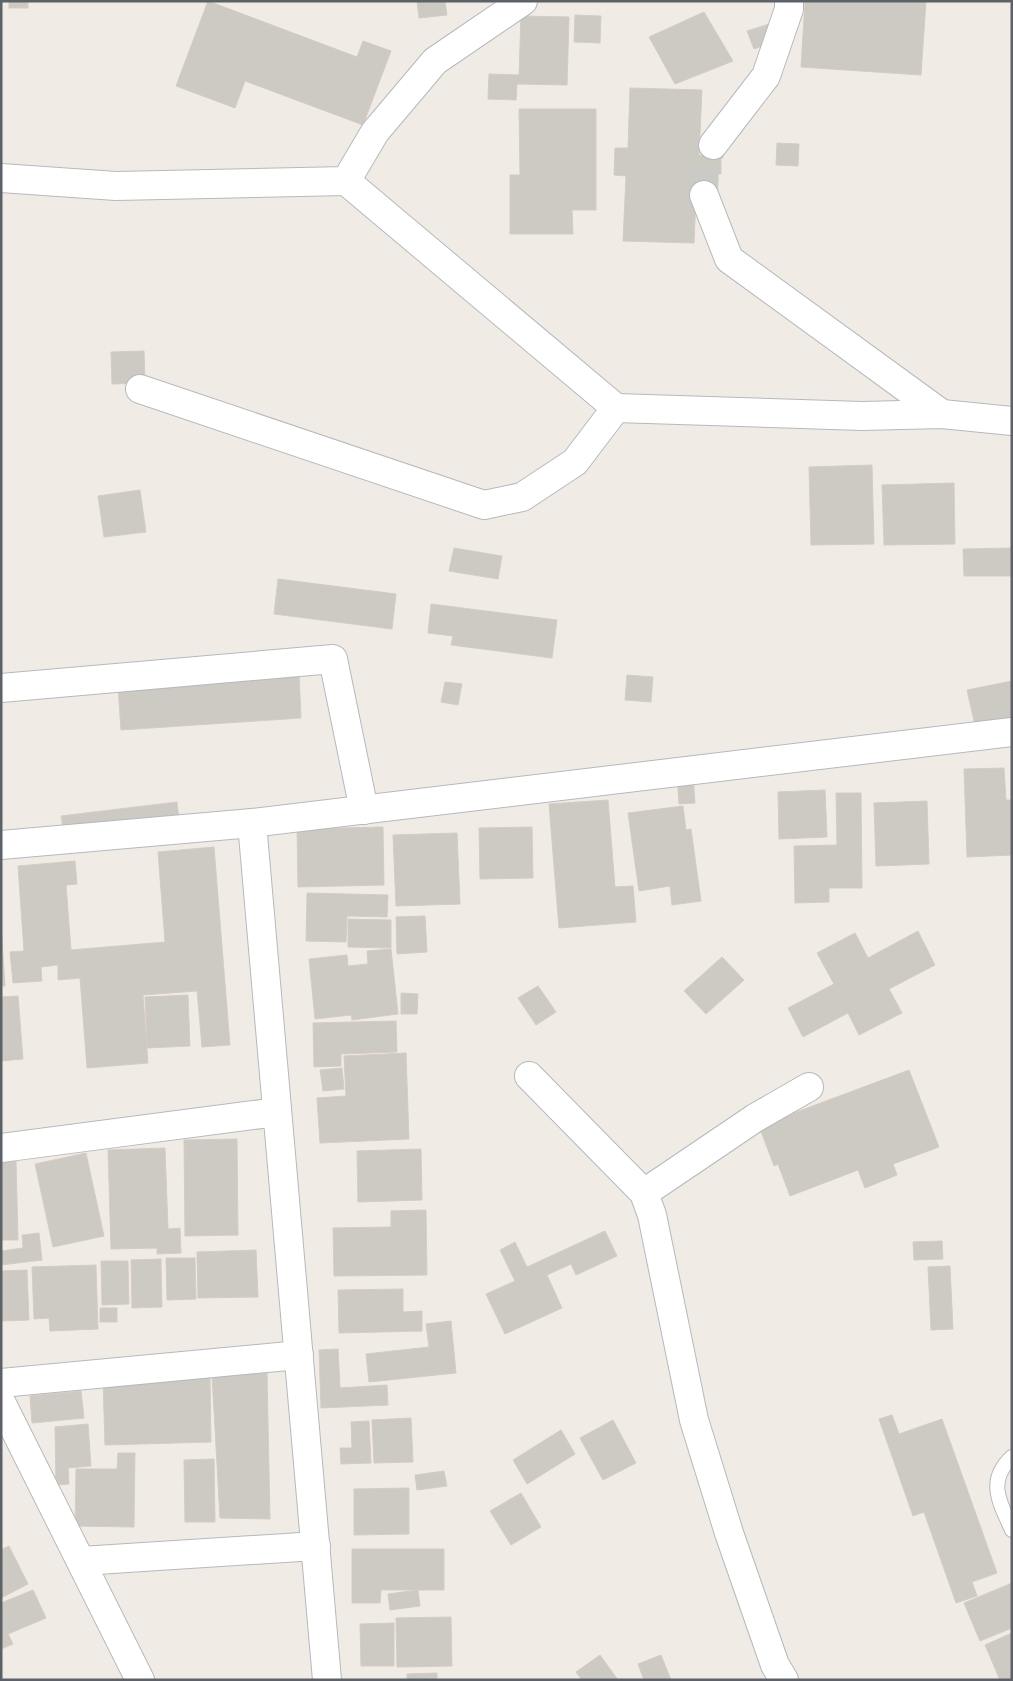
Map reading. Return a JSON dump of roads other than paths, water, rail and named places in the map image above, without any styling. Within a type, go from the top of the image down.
[{"type":"street","points":[[346,181],[375,132],[435,61],[523,1]]},
{"type":"street","points":[[713,145],[766,76],[789,10],[788,1]]},
{"type":"street","points":[[1,178],[116,186],[346,181],[616,408],[862,416],[942,414],[1012,421]]},
{"type":"street","points":[[704,195],[729,259],[942,414]]},
{"type":"street","points":[[140,389],[484,505],[522,496],[574,462],[616,408]]},
{"type":"street","points":[[1,688],[333,659],[364,810]]},
{"type":"street","points":[[1,845],[252,823],[1012,732]]},
{"type":"street","points":[[252,823],[327,1680]]},
{"type":"street","points":[[529,1076],[644,1193],[652,1215],[694,1420],[732,1543],[775,1665],[784,1680]]},
{"type":"street","points":[[644,1193],[755,1118],[809,1087]]},
{"type":"street","points":[[1,1148],[277,1112]]},
{"type":"street","points":[[1,1382],[299,1355]]},
{"type":"street","points":[[1,1402],[140,1680]]},
{"type":"street","points":[[81,1561],[316,1546]]},
{"type":"lane","points":[[1012,1457],[997,1474],[997,1498],[1012,1530]]},
{"type":"tunnel","points":[[704,195],[705,165],[713,145]]}]
